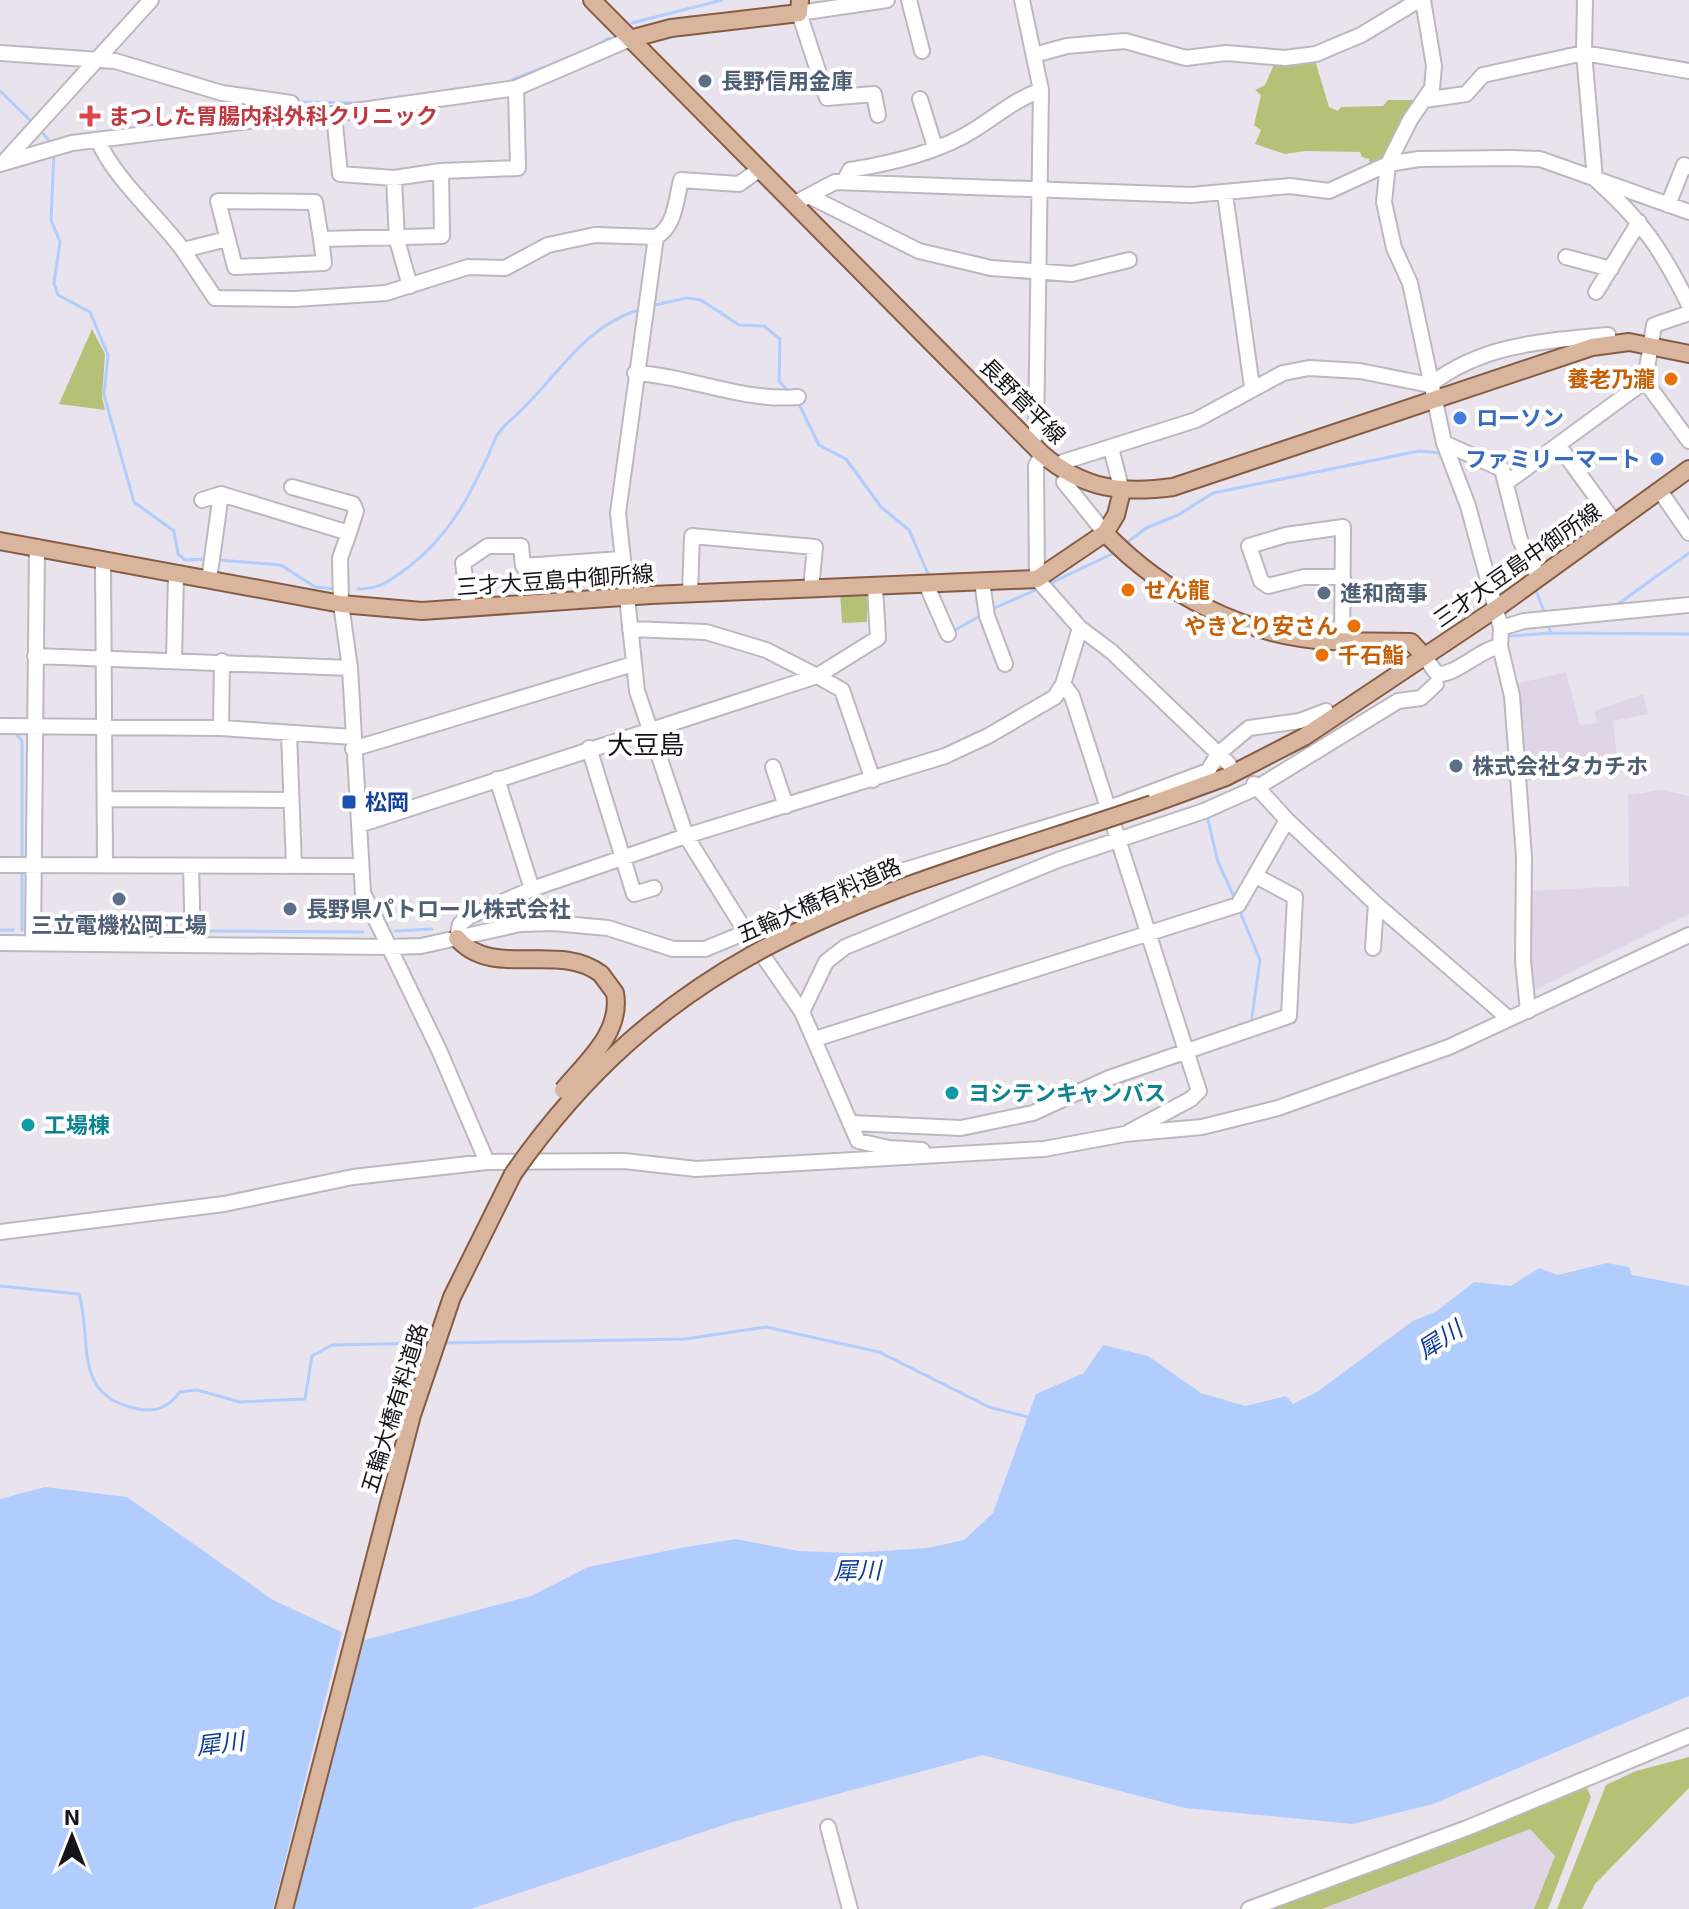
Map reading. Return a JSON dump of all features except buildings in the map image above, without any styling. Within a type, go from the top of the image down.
[{"type":"main road","name":"長野菅平線","points":[[592,0],[760,169],[802,200],[1037,448],[1083,481],[1122,491],[1173,487],[1432,392],[1592,347],[1629,342],[1689,354]]},
{"type":"main road","points":[[630,39],[671,28],[799,6]]},
{"type":"main road","name":"三才大豆島中御所線","points":[[1105,533],[1172,589],[1246,625],[1293,636],[1342,641],[1411,642],[1424,656],[1497,608],[1689,469]]},
{"type":"main road","points":[[1037,579],[1105,533],[1116,515],[1122,491]]},
{"type":"main road","name":"三才大豆島中御所線","points":[[0,541],[176,575],[394,611],[690,593],[1037,579]]},
{"type":"main road","name":"五輪大橋有料道路","points":[[284,1909],[412,1415],[452,1297],[513,1174],[556,1115],[606,1060],[667,1009],[730,965],[801,928],[878,894],[1226,777],[1280,751],[1424,656]]},
{"type":"main road","points":[[457,938],[476,956],[569,960],[601,974],[615,993],[613,1023],[605,1040],[545,1115],[513,1174]]},
{"type":"street","points":[[2,163],[151,0]]},
{"type":"street","points":[[878,115],[874,94],[827,98],[799,6],[887,0]]},
{"type":"street","points":[[909,0],[922,51]]},
{"type":"street","points":[[1022,0],[1041,90],[1037,273],[1037,579],[1080,628],[1112,652],[1224,759]]},
{"type":"street","points":[[1034,55],[1067,46],[1125,41],[1186,58],[1226,53],[1285,58],[1316,54],[1361,35],[1421,0],[1434,66],[1432,88],[1410,120],[1388,164],[1384,190],[1386,214],[1394,248],[1410,283],[1446,449],[1468,506],[1501,628],[1500,646],[1512,696],[1524,857],[1523,961],[1528,1011]]},
{"type":"street","points":[[1585,0],[1584,53],[1595,179],[1663,250],[1689,305]]},
{"type":"street","points":[[2,163],[53,147],[98,140],[334,114],[516,88],[630,39]]},
{"type":"street","points":[[0,53],[115,61],[222,93],[291,103],[291,117]]},
{"type":"street","points":[[1424,100],[1466,94],[1483,75],[1584,53],[1689,71]]},
{"type":"street","points":[[334,114],[340,174],[394,178],[441,171],[518,168],[516,88]]},
{"type":"street","points":[[844,182],[850,170],[885,166],[935,147],[976,129],[1019,98],[1041,90]]},
{"type":"street","points":[[920,99],[935,147]]},
{"type":"street","points":[[98,140],[105,158],[183,250],[215,298],[295,299],[386,293],[468,267],[505,268],[548,245],[595,235],[656,237],[666,232],[681,180],[739,184],[760,169]]},
{"type":"street","points":[[802,200],[835,182],[1225,194],[1290,186],[1329,191],[1388,164],[1419,159],[1540,159],[1689,212]]},
{"type":"street","points":[[1668,205],[1684,165],[1689,167]]},
{"type":"street","points":[[321,239],[397,240],[442,236],[441,171]]},
{"type":"street","points":[[394,178],[397,240],[410,286]]},
{"type":"street","points":[[1225,194],[1252,387]]},
{"type":"street","points":[[802,200],[919,251],[991,268],[1072,274],[1129,260]]},
{"type":"street","points":[[218,201],[315,202],[321,239],[324,263],[235,267],[218,201]]},
{"type":"street","points":[[1596,292],[1639,222]]},
{"type":"street","points":[[656,237],[618,513],[633,664],[650,730],[686,836],[802,1012],[858,1141],[889,1148],[919,1148],[937,1156]]},
{"type":"street","points":[[183,250],[227,239]]},
{"type":"street","points":[[1566,257],[1611,269]]},
{"type":"street","points":[[1689,313],[1654,325],[1645,381],[1689,441]]},
{"type":"street","points":[[1432,392],[1464,362],[1492,350],[1608,335]]},
{"type":"street","points":[[1063,462],[1196,420],[1252,387],[1283,373],[1309,368],[1360,371],[1432,392]]},
{"type":"street","points":[[635,373],[660,374],[770,399],[794,398]]},
{"type":"street","points":[[1506,483],[1645,381]]},
{"type":"street","points":[[1559,446],[1615,523]]},
{"type":"street","points":[[1111,448],[1122,491]]},
{"type":"street","points":[[1446,449],[1502,469],[1520,540],[1539,578]]},
{"type":"street","points":[[1064,482],[1105,533]]},
{"type":"street","points":[[292,487],[353,504],[356,511],[340,558],[341,604],[350,668],[363,893],[439,1050],[487,1162]]},
{"type":"street","points":[[1660,491],[1689,533]]},
{"type":"street","points":[[202,500],[221,494],[349,533]]},
{"type":"street","points":[[209,580],[221,494]]},
{"type":"street","points":[[1342,641],[1343,577],[1343,527],[1286,535],[1249,546],[1261,581],[1268,586],[1304,577],[1343,577]]},
{"type":"street","points":[[690,593],[692,536],[815,547],[811,589]]},
{"type":"street","points":[[469,607],[463,563],[488,546],[521,546],[523,566],[621,559]]},
{"type":"street","points":[[33,943],[37,547]]},
{"type":"street","points":[[103,561],[105,864]]},
{"type":"street","points":[[174,659],[176,575]]},
{"type":"street","points":[[982,582],[987,613],[1005,664]]},
{"type":"street","points":[[926,584],[948,634]]},
{"type":"street","points":[[359,825],[817,676],[878,638],[875,587]]},
{"type":"street","points":[[1501,628],[1524,621],[1689,605]]},
{"type":"street","points":[[457,938],[460,924],[470,916],[532,889],[686,836],[945,756],[988,736],[1055,697],[1063,684],[1080,628]]},
{"type":"street","points":[[630,629],[706,632],[766,650],[842,690],[873,780]]},
{"type":"street","points":[[1424,656],[1441,675],[1479,653],[1500,646]]},
{"type":"street","points":[[802,1012],[826,962],[845,947],[1058,860],[1204,811],[1256,786],[1398,701],[1421,698],[1436,684],[1449,683],[1479,653]]},
{"type":"street","points":[[35,656],[350,668]]},
{"type":"street","points":[[1424,656],[1436,684]]},
{"type":"street","points":[[221,728],[222,661]]},
{"type":"street","points":[[0,726],[221,728],[289,733],[353,743],[633,664]]},
{"type":"street","points":[[1063,684],[1072,696],[1199,1091],[1191,1099],[1125,1134]]},
{"type":"street","points":[[0,943],[421,946],[520,924],[586,924],[686,951],[723,944],[875,879],[1109,808],[1208,771],[1224,759],[1249,728],[1300,721],[1326,711]]},
{"type":"street","points":[[289,733],[294,866]]},
{"type":"street","points":[[589,748],[634,894],[654,888]]},
{"type":"street","points":[[773,767],[786,806]]},
{"type":"street","points":[[497,779],[532,889]]},
{"type":"street","points":[[1256,786],[1287,820],[1376,904],[1508,1018]]},
{"type":"street","points":[[106,799],[291,800]]},
{"type":"street","points":[[815,1039],[1238,905],[1287,820]]},
{"type":"street","points":[[0,865],[360,866]]},
{"type":"street","points":[[191,866],[193,945]]},
{"type":"street","points":[[851,1123],[946,1128],[1033,1113],[1109,1078],[1289,1016],[1296,899],[1291,893],[1256,876]]},
{"type":"street","points":[[1373,948],[1376,904]]},
{"type":"street","points":[[0,1232],[224,1204],[353,1177],[487,1162],[624,1161],[696,1169],[1044,1149],[1125,1134],[1202,1127],[1278,1108],[1449,1047],[1689,935]]},
{"type":"street","points":[[1249,1909],[1467,1828],[1689,1736]]},
{"type":"street","points":[[828,1827],[850,1909]]},
{"type":"shaded area","points":[[1566,672],[1580,725],[1597,723],[1594,711],[1643,694],[1648,714],[1613,721],[1618,767],[1520,782],[1515,684]]},
{"type":"shaded area","points":[[1661,790],[1689,796],[1689,914],[1531,992],[1529,891],[1629,886],[1628,795]]},
{"type":"shaded area","points":[[1530,1829],[1555,1856],[1534,1909],[1322,1909]]},
{"type":"green space","points":[[1314,57],[1329,107],[1338,111],[1341,107],[1383,106],[1388,100],[1417,100],[1387,158],[1370,165],[1369,159],[1362,157],[1360,152],[1305,151],[1285,154],[1255,144],[1261,130],[1254,125],[1261,95],[1255,90],[1265,85],[1275,62]]},
{"type":"green space","points":[[92,329],[105,354],[102,397],[105,410],[59,404]]},
{"type":"green space","points":[[868,591],[873,612],[867,612],[867,622],[842,623],[840,592]]},
{"type":"green space","points":[[1689,1757],[1689,1788],[1595,1884],[1582,1909],[1557,1909],[1606,1785],[1636,1771]]},
{"type":"green space","points":[[1587,1788],[1591,1797],[1548,1909],[1534,1909],[1555,1856],[1530,1829],[1322,1909],[1264,1909]]},
{"type":"water","name":"犀川","points":[[1607,1263],[1629,1267],[1632,1275],[1689,1286],[1689,1696],[1433,1804],[1353,1824],[1185,1808],[983,1755],[733,1822],[471,1909],[0,1909],[0,1499],[45,1487],[127,1497],[273,1600],[361,1641],[531,1596],[588,1567],[680,1548],[736,1539],[798,1551],[851,1553],[927,1548],[964,1540],[993,1513],[1036,1394],[1084,1373],[1103,1345],[1148,1356],[1201,1393],[1245,1406],[1286,1396],[1293,1404],[1317,1392],[1413,1321],[1437,1311],[1474,1282],[1511,1286],[1539,1268],[1558,1275]]},
{"type":"pier","points":[[343,1628],[359,1636],[290,1909],[273,1909]]},
{"type":"waterway","points":[[632,23],[722,0]]},
{"type":"waterway","points":[[592,48],[609,38]]},
{"type":"waterway","points":[[514,79],[563,60]]},
{"type":"waterway","points":[[0,91],[32,122]]},
{"type":"waterway","points":[[297,102],[366,103]]},
{"type":"waterway","points":[[40,130],[53,145]]},
{"type":"waterway","points":[[54,153],[51,220],[60,242],[54,283],[58,295],[90,312],[108,355],[104,395],[134,502],[174,531],[178,554],[185,560],[206,559]]},
{"type":"waterway","points":[[650,306],[687,298],[701,300],[739,325],[764,326],[780,339],[779,381],[789,392]]},
{"type":"waterway","points":[[358,589],[387,582],[420,558],[459,510],[497,435],[506,424],[599,330],[639,310]]},
{"type":"waterway","points":[[797,400],[819,445],[846,459],[881,507],[909,530],[929,576]]},
{"type":"waterway","points":[[1125,544],[1146,528],[1178,515],[1213,493],[1419,451],[1442,453]]},
{"type":"waterway","points":[[1051,583],[1114,553]]},
{"type":"waterway","points":[[1618,604],[1689,553]]},
{"type":"waterway","points":[[218,560],[281,565],[315,587],[336,589]]},
{"type":"waterway","points":[[990,610],[1038,589]]},
{"type":"waterway","points":[[1537,593],[1545,614]]},
{"type":"waterway","points":[[953,631],[980,616]]},
{"type":"waterway","points":[[1548,625],[1551,633],[1689,634]]},
{"type":"waterway","points":[[1511,636],[1551,633]]},
{"type":"waterway","points":[[0,719],[7,719]]},
{"type":"waterway","points":[[17,735],[22,741],[22,861]]},
{"type":"waterway","points":[[1208,820],[1218,862],[1235,899]]},
{"type":"waterway","points":[[22,868],[22,930]]},
{"type":"waterway","points":[[1239,909],[1260,960],[1251,1024]]},
{"type":"waterway","points":[[395,931],[432,929]]},
{"type":"waterway","points":[[0,930],[13,930]]},
{"type":"waterway","points":[[56,931],[186,931]]},
{"type":"waterway","points":[[202,931],[363,932]]},
{"type":"waterway","points":[[1172,1064],[1182,1061]]},
{"type":"waterway","points":[[1083,1098],[1139,1075]]},
{"type":"waterway","points":[[969,1133],[1028,1121]]},
{"type":"waterway","points":[[937,1134],[957,1134]]},
{"type":"waterway","points":[[0,1286],[79,1294],[94,1380],[102,1392],[117,1402],[145,1410],[162,1407],[180,1392],[197,1390],[240,1402],[305,1399],[312,1356],[332,1345],[430,1343]]},
{"type":"waterway","points":[[441,1343],[685,1339],[766,1327],[879,1352],[989,1407],[1028,1417]]},
{"type":"place","name":"長野信用金庫","points":[[705,81]]},
{"type":"place","name":"まつした胃腸内科外科クリニック","points":[[90,116]]},
{"type":"place","name":"養老乃瀧","points":[[1671,379]]},
{"type":"place","name":"ローソン","points":[[1460,418]]},
{"type":"place","name":"ファミリーマート","points":[[1657,459]]},
{"type":"place","name":"せん龍","points":[[1128,590]]},
{"type":"place","name":"進和商事","points":[[1324,593]]},
{"type":"place","name":"やきとり安さん","points":[[1354,626]]},
{"type":"place","name":"千石鮨","points":[[1322,655]]},
{"type":"place","name":"株式会社タカチホ","points":[[1456,766]]},
{"type":"place","name":"松岡","points":[[349,802]]},
{"type":"place","name":"三立電機松岡工場","points":[[119,899]]},
{"type":"place","name":"長野県パトロール株式会社","points":[[290,909]]},
{"type":"place","name":"ヨシテンキャンバス","points":[[952,1093]]},
{"type":"place","name":"工場棟","points":[[28,1125]]},
{"type":"district","name":"大豆島","points":[[646,745]]}]
